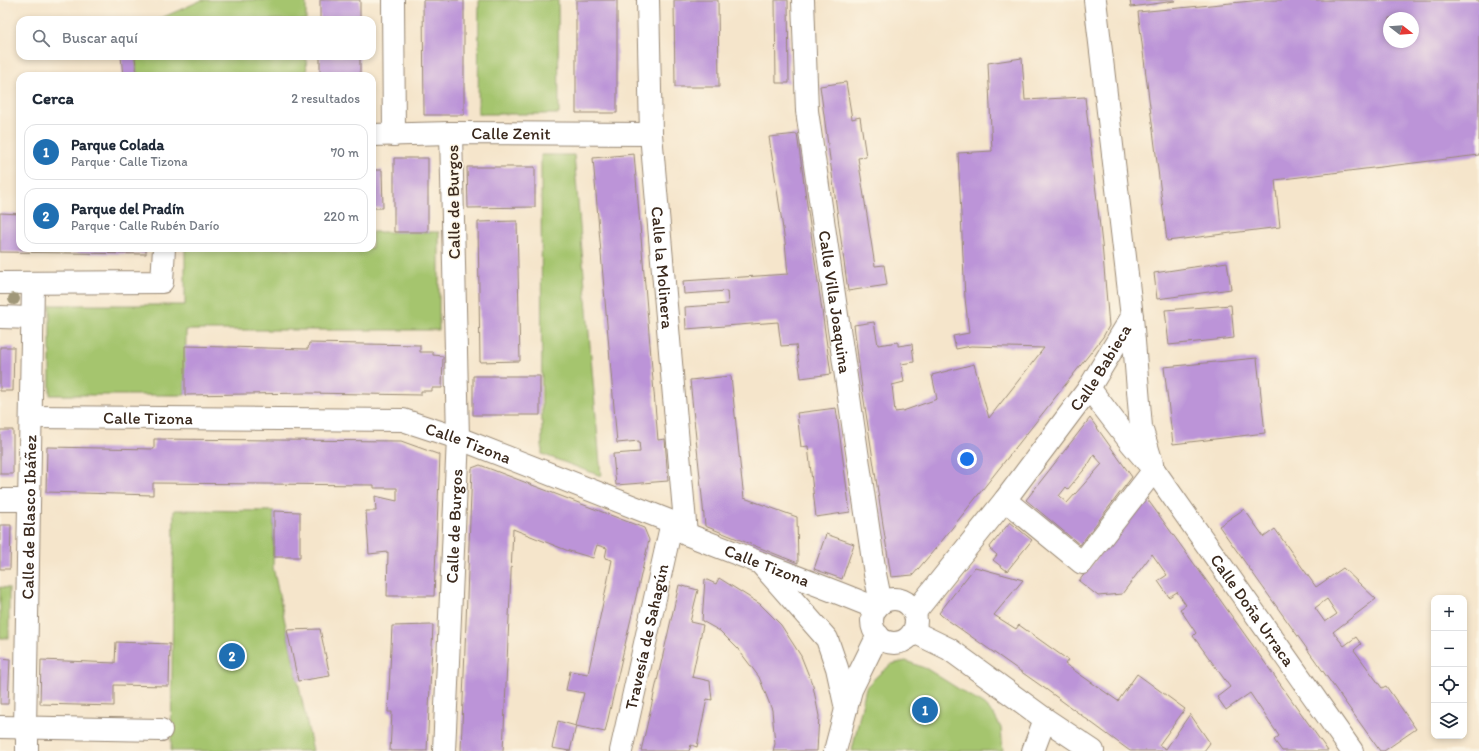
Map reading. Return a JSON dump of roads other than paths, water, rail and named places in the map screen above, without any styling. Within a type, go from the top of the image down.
[{"type":"street","points":[[392,0],[394,135]]},
{"type":"street","name":"Calle la Molinera","points":[[648,0],[651,134],[679,528]]},
{"type":"street","name":"Calle Villa Joaquina","points":[[803,0],[807,111],[879,606]]},
{"type":"street","name":"Calle Babieca","points":[[914,622],[1089,388],[1132,317],[1095,0]]},
{"type":"street","name":"Calle Zenit","points":[[376,135],[451,133],[651,134]]},
{"type":"street","name":"Calle de Burgos","points":[[444,751],[458,438],[451,133]]},
{"type":"street","points":[[0,283],[33,284],[162,282],[164,252]]},
{"type":"street","name":"Calle de Blasco Ibáñez","points":[[27,751],[25,728],[33,284]]},
{"type":"street","points":[[0,317],[32,318]]},
{"type":"street","name":"Calle Doña Urraca","points":[[1132,317],[1141,427],[1154,470]]},
{"type":"street","name":"Calle Doña Urraca","points":[[1089,388],[1131,443],[1154,470],[1352,751]]},
{"type":"street","name":"Calle Tizona","points":[[31,417],[403,420],[458,438],[760,562],[879,606]]},
{"type":"street","points":[[1005,500],[1082,563],[1154,470]]},
{"type":"street","points":[[0,500],[30,500]]},
{"type":"street","name":"Travesía de Sahagún","points":[[621,751],[679,528]]},
{"type":"street","points":[[760,562],[827,639],[837,668],[846,709]]},
{"type":"street","points":[[892,598],[898,598],[910,605],[914,622],[909,637],[895,643],[888,642],[878,635],[873,626],[872,618],[879,606],[892,598]]},
{"type":"street","points":[[914,622],[1045,719],[1093,751]]},
{"type":"street","points":[[835,751],[851,690],[878,635]]},
{"type":"street","points":[[1033,751],[1045,719]]},
{"type":"street","points":[[0,727],[161,730]]},
{"type":"place","name":"Parque del Pradín","points":[[232,656]]},
{"type":"place","name":"Parque Colada","points":[[925,710]]}]
